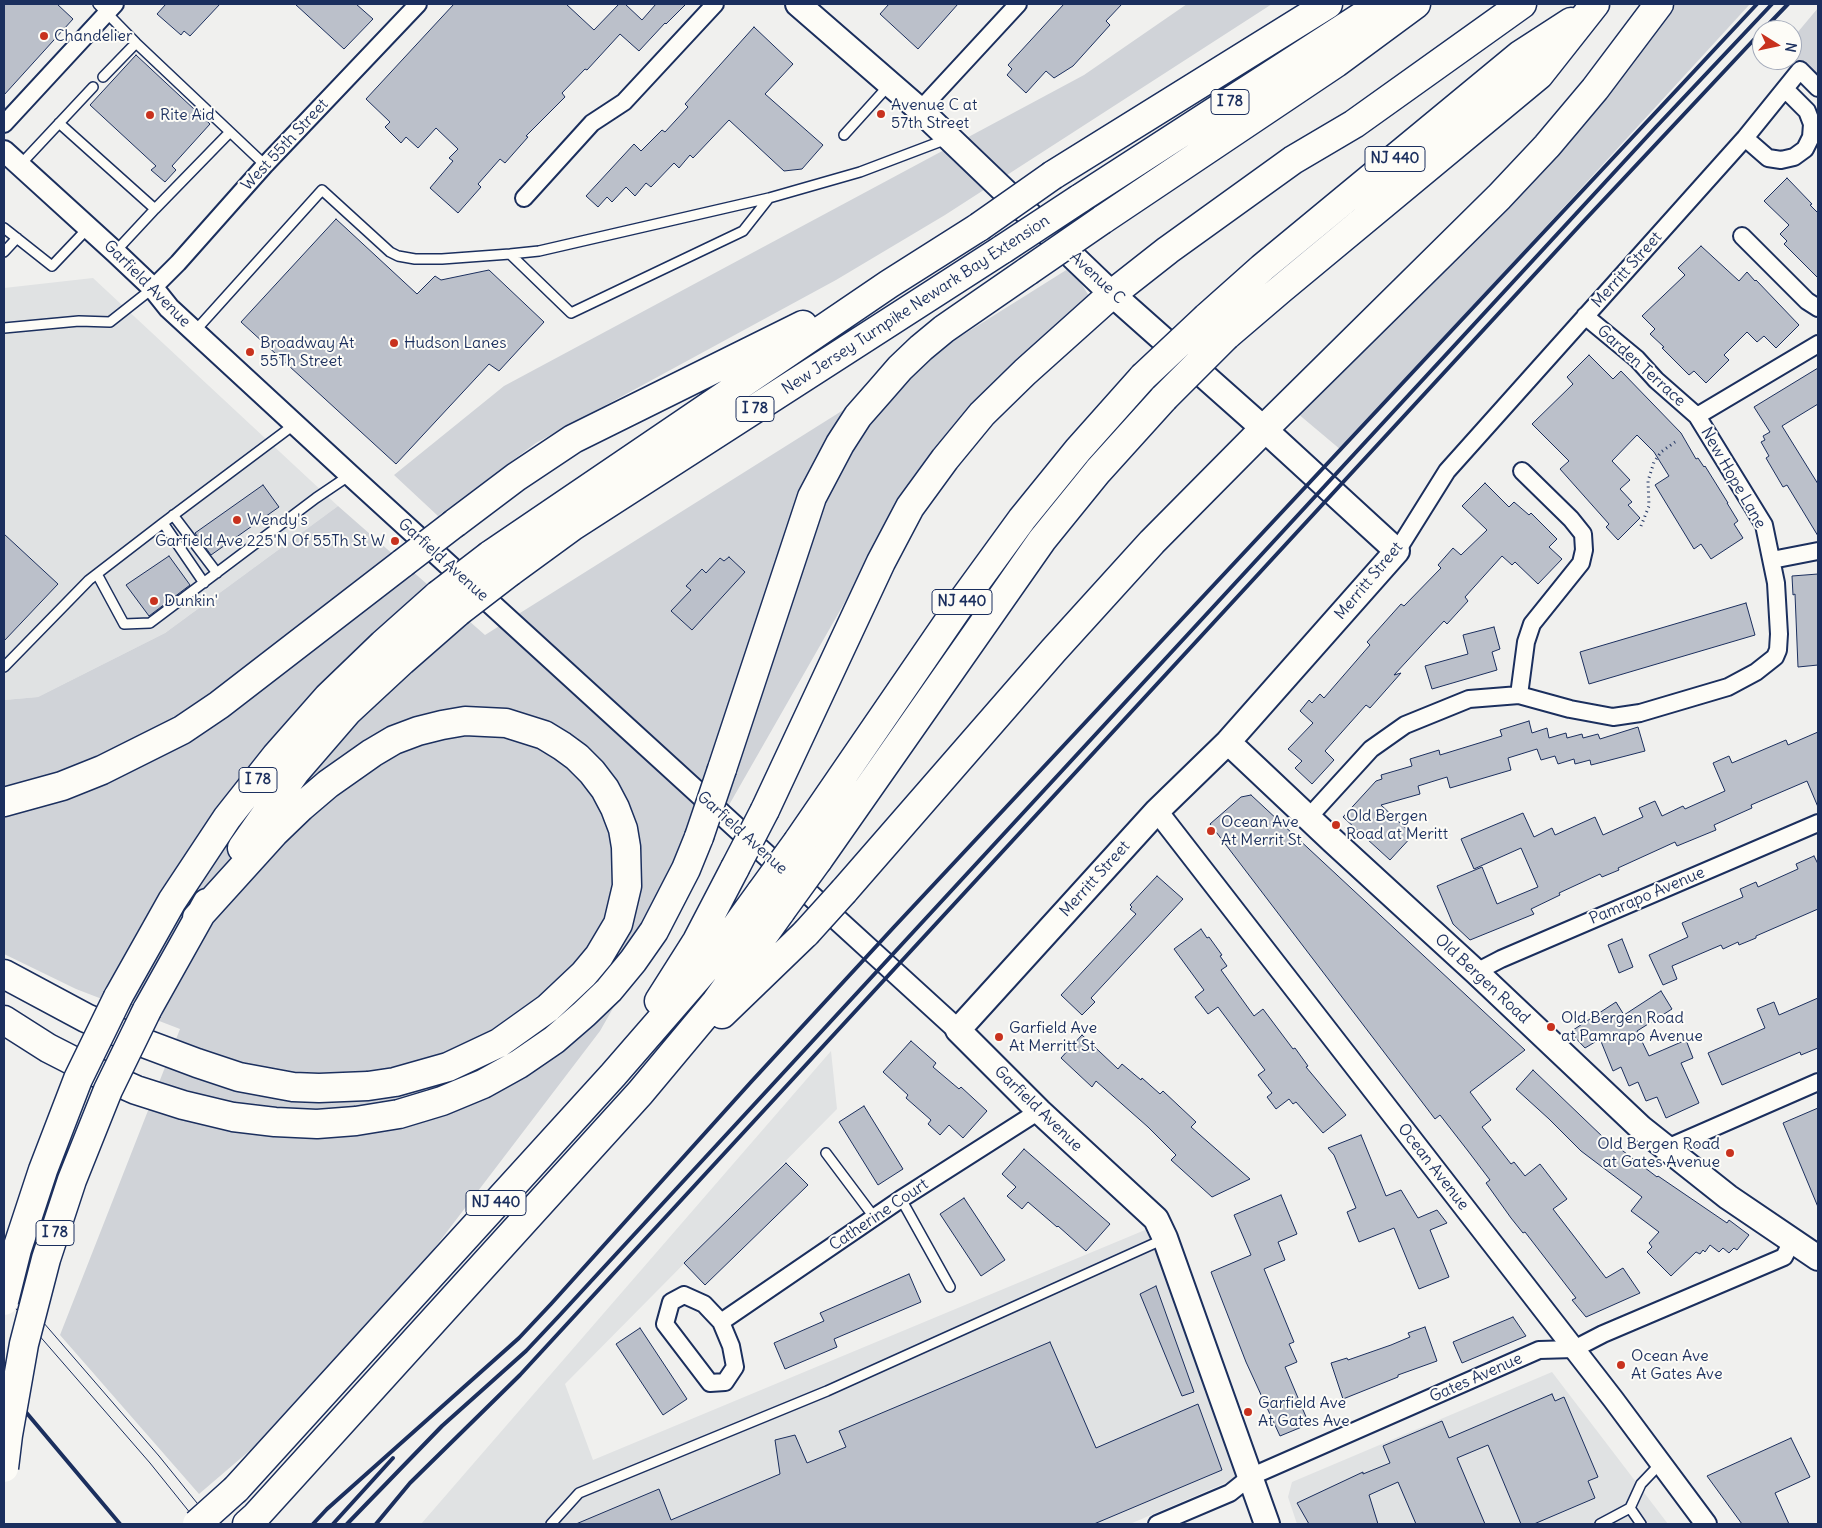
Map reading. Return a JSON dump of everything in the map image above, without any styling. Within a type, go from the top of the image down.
[{"type":"highway","name":"New Jersey Turnpike Newark Bay Extension","points":[[4,1301],[17,1249],[42,1170],[78,1079],[118,997],[172,901],[227,818],[270,764],[328,697],[383,644],[448,604],[500,564],[889,284],[978,227],[1053,175],[1328,4]]},
{"type":"highway","name":"New Jersey Turnpike Newark Bay Extension","points":[[500,564],[573,526],[1381,4]]},
{"type":"highway","points":[[4,1020],[48,1048],[91,1070],[127,1086],[183,1105],[233,1117],[317,1124],[356,1121],[399,1114],[442,1101],[483,1084],[519,1064],[554,1040],[609,990],[633,962],[654,931],[683,876],[722,769],[812,497],[840,444],[858,416],[900,368],[944,328],[1336,63],[1416,4]]},
{"type":"highway","points":[[1293,160],[1341,114],[1492,4]]},
{"type":"highway","points":[[613,1074],[697,941],[765,810],[881,562],[910,507],[945,459],[982,414],[1025,372],[1112,294],[1168,250],[1293,160],[1354,124],[1522,4]]},
{"type":"highway","points":[[640,1093],[806,933],[1053,651],[1152,542],[1499,197],[1547,146],[1595,89],[1659,4]]},
{"type":"highway","name":"NJ 440","points":[[197,1524],[236,1489],[613,1074],[706,968],[798,841],[966,596],[1022,519],[1078,450],[1143,377],[1207,317],[1270,262],[1520,55],[1592,7]]},
{"type":"highway","name":"NJ 440","points":[[252,1520],[640,1093],[716,1002],[1042,540],[1098,471],[1164,398],[1226,336],[1539,75],[1592,7]]},
{"type":"highway","points":[[4,802],[62,786],[102,770],[182,730],[219,705],[516,477],[573,440],[791,331],[874,286],[889,284]]},
{"type":"highway","name":"New Jersey Turnpike Newark Bay Extension","points":[[4,1468],[24,1344],[46,1259],[72,1180],[108,1090],[147,1010],[197,918],[252,832],[296,771],[347,712],[402,661],[448,604]]},
{"type":"highway","points":[[4,974],[86,1018],[141,1042],[239,1076],[293,1087],[319,1088],[368,1086],[395,1082],[448,1067],[499,1043],[548,1008],[584,974],[599,956],[618,924],[627,886],[626,847],[623,829],[605,789],[592,772],[577,757],[544,735],[506,723],[465,721],[442,724],[394,740],[328,784],[274,833],[197,918]]},
{"type":"main road","name":"Avenue C","points":[[798,4],[920,110],[1112,294],[1264,429],[1397,551]]},
{"type":"main road","name":"Merritt Street","points":[[958,1030],[1157,811],[1228,742],[1397,551]]},
{"type":"main road","name":"Old Bergen Road","points":[[1228,742],[1641,1128],[1728,1197],[1818,1258]]},
{"type":"main road","name":"Garfield Avenue","points":[[958,1030],[1039,1111],[1156,1220],[1165,1238],[1267,1524]]},
{"type":"street","name":"West 55th Street","points":[[153,288],[178,263],[265,165],[418,4]]},
{"type":"street","points":[[524,198],[592,123],[624,102],[715,4]]},
{"type":"street","points":[[920,110],[1018,4]]},
{"type":"street","points":[[4,124],[107,6]]},
{"type":"street","name":"Merritt Street","points":[[1397,551],[1447,471],[1744,138],[1800,70],[1818,88]]},
{"type":"street","points":[[1744,138],[1768,158],[1781,160],[1794,157],[1805,149],[1811,137],[1812,124],[1807,111],[1785,89]]},
{"type":"street","name":"Garfield Avenue","points":[[4,151],[89,227],[153,288],[169,308],[350,476],[958,1030]]},
{"type":"street","points":[[1742,236],[1806,301],[1818,308]]},
{"type":"street","name":"Garden Terrace","points":[[1585,316],[1637,359],[1656,380],[1697,416]]},
{"type":"street","name":"New Hope Lane","points":[[1308,818],[1371,749],[1405,725],[1469,699],[1519,695],[1570,709],[1613,717],[1640,713],[1728,687],[1756,672],[1775,657],[1778,650],[1779,634],[1776,583],[1764,525],[1697,416],[1818,344]]},
{"type":"street","points":[[1519,695],[1526,642],[1532,624],[1581,563],[1584,550],[1583,534],[1572,519],[1522,471]]},
{"type":"street","points":[[1772,560],[1818,551]]},
{"type":"street","name":"Ocean Avenue","points":[[1157,811],[1574,1348],[1706,1524]]},
{"type":"street","name":"Pamrapo Avenue","points":[[1476,972],[1510,955],[1818,823]]},
{"type":"street","points":[[1667,1148],[1818,1082]]},
{"type":"street","name":"Catherine Court","points":[[721,1322],[901,1199],[1039,1111]]},
{"type":"street","name":"Gates Avenue","points":[[1157,1524],[1230,1493],[1250,1477],[1539,1350],[1574,1348],[1784,1257],[1792,1241]]},
{"type":"street","points":[[684,1295],[704,1304],[721,1322],[731,1346],[735,1367],[725,1382],[710,1383],[665,1324],[672,1302],[684,1295]]},
{"type":"lane","points":[[107,6],[136,43],[265,165]]},
{"type":"lane","points":[[103,77],[136,43]]},
{"type":"lane","points":[[844,135],[890,84]]},
{"type":"lane","points":[[20,165],[93,87]]},
{"type":"lane","points":[[59,123],[155,209]]},
{"type":"lane","points":[[115,252],[230,132]]},
{"type":"lane","points":[[194,331],[322,190],[390,252],[398,256],[415,259],[442,259],[510,254],[540,251],[768,198],[860,172],[950,138]]},
{"type":"lane","points":[[510,254],[571,313],[743,231],[768,198]]},
{"type":"lane","points":[[4,228],[52,266],[89,227]]},
{"type":"lane","points":[[4,252],[17,238]]},
{"type":"lane","points":[[4,328],[79,321],[110,322],[153,288]]},
{"type":"lane","points":[[4,667],[89,580],[295,424]]},
{"type":"lane","points":[[97,574],[124,624],[150,623],[316,498],[350,476]]},
{"type":"lane","points":[[173,515],[217,573]]},
{"type":"lane","points":[[163,523],[204,583]]},
{"type":"lane","points":[[826,1153],[874,1217]]},
{"type":"lane","points":[[901,1199],[950,1287]]},
{"type":"lane","points":[[551,1524],[578,1493],[827,1392],[1165,1238]]},
{"type":"lane","points":[[1600,1524],[1630,1508],[1641,1484],[1662,1463]]},
{"type":"lane","points":[[1630,1508],[1641,1524]]},
{"type":"path","points":[[1642,526],[1649,506],[1648,481],[1654,462],[1661,452],[1675,442]]},
{"type":"shaded area","points":[[1187,4],[1272,4],[945,215],[836,280],[536,443],[438,516],[394,475],[504,386],[1084,75]]},
{"type":"shaded area","points":[[1675,4],[1750,4],[1341,450],[1297,413],[1562,144]]},
{"type":"shaded area","points":[[1818,8],[1818,93],[1794,70],[1802,70],[1802,27]]},
{"type":"shaded area","points":[[1071,267],[1089,296],[906,495],[600,1031],[337,1376],[199,1494],[60,1335],[180,1029],[76,989],[4,954],[4,700],[38,697],[165,633],[338,506],[485,635]]},
{"type":"shaded area","points":[[93,278],[338,506],[165,633],[38,697],[4,700],[4,288]]},
{"type":"shaded area","points":[[831,1051],[837,1109],[565,1384],[593,1460],[1157,1225],[1246,1474],[1130,1524],[421,1524]]},
{"type":"shaded area","points":[[1552,1372],[1668,1524],[1297,1524],[1288,1497],[1292,1482]]},
{"type":"building","points":[[4,4],[57,4],[73,19],[4,95]]},
{"type":"building","points":[[166,4],[220,4],[190,36],[184,31],[181,35],[157,14]]},
{"type":"building","points":[[295,4],[356,4],[373,19],[344,49]]},
{"type":"building","points":[[454,4],[566,4],[594,30],[619,4],[625,4],[642,20],[656,4],[686,4],[639,51],[620,34],[587,70],[585,69],[562,93],[565,97],[526,136],[528,137],[505,163],[500,159],[478,184],[481,187],[458,213],[430,188],[453,161],[449,158],[458,149],[436,128],[418,148],[406,137],[401,143],[385,127],[390,122],[366,99]]},
{"type":"building","points":[[889,4],[958,4],[918,49],[880,14]]},
{"type":"building","points":[[1064,4],[1122,4],[1106,21],[1110,25],[1073,66],[1054,78],[1046,71],[1026,93],[1007,75],[1012,69],[1008,65]]},
{"type":"building","points":[[754,27],[793,64],[765,94],[823,145],[802,169],[784,171],[729,120],[693,158],[690,155],[679,168],[674,163],[651,187],[646,183],[635,196],[626,187],[612,202],[607,197],[598,207],[586,196],[634,144],[641,151],[662,130],[665,132],[688,107],[685,104]]},
{"type":"building","name":"Rite Aid","points":[[136,55],[210,124],[172,166],[176,170],[165,182],[151,170],[156,166],[90,105]]},
{"type":"building","points":[[1787,178],[1818,213],[1818,278],[1784,244],[1787,241],[1780,234],[1789,225],[1764,201]]},
{"type":"building","name":"Hudson Lanes","points":[[336,219],[417,294],[435,276],[441,280],[489,270],[544,322],[499,371],[489,364],[396,464],[241,322]]},
{"type":"building","points":[[1701,246],[1739,281],[1747,272],[1799,325],[1776,348],[1764,336],[1757,342],[1747,332],[1724,355],[1729,360],[1706,383],[1694,371],[1689,375],[1662,348],[1664,347],[1650,334],[1655,329],[1642,316],[1685,275],[1678,268]]},
{"type":"building","points":[[1589,355],[1613,379],[1621,371],[1681,433],[1696,459],[1698,458],[1705,466],[1728,503],[1738,521],[1734,524],[1743,538],[1711,559],[1701,544],[1694,549],[1655,485],[1669,476],[1654,452],[1637,435],[1612,461],[1630,480],[1620,489],[1632,502],[1628,505],[1640,518],[1618,540],[1606,527],[1609,524],[1560,469],[1569,461],[1532,424],[1573,384],[1567,377]]},
{"type":"building","points":[[1818,368],[1818,404],[1782,426],[1818,484],[1818,536],[1787,485],[1783,487],[1766,458],[1769,456],[1761,442],[1765,440],[1763,436],[1770,432],[1754,407]]},
{"type":"building","points":[[1485,483],[1509,507],[1514,502],[1529,515],[1531,513],[1557,539],[1549,547],[1562,559],[1538,584],[1515,562],[1512,565],[1502,556],[1465,597],[1468,601],[1447,624],[1444,621],[1394,675],[1401,673],[1370,708],[1366,705],[1325,751],[1334,760],[1312,784],[1295,768],[1302,761],[1288,749],[1313,723],[1300,711],[1309,700],[1312,703],[1320,694],[1324,698],[1370,645],[1367,642],[1401,604],[1404,606],[1441,568],[1438,565],[1453,548],[1461,555],[1487,530],[1462,506]]},
{"type":"building","name":"Wendy's","points":[[263,485],[279,507],[211,555],[195,533]]},
{"type":"building","points":[[4,534],[58,584],[4,641]]},
{"type":"building","name":"Dunkin'","points":[[169,556],[190,585],[149,616],[126,585]]},
{"type":"building","points":[[729,557],[745,572],[692,630],[671,611],[691,590],[686,586],[702,569],[706,573],[720,558],[724,561]]},
{"type":"building","points":[[1818,574],[1818,665],[1798,667],[1795,594],[1793,595],[1792,576]]},
{"type":"building","points":[[1746,603],[1755,635],[1589,684],[1580,652]]},
{"type":"building","points":[[1494,627],[1500,649],[1492,652],[1497,670],[1432,689],[1425,666],[1468,654],[1463,635]]},
{"type":"building","points":[[1529,721],[1532,733],[1547,728],[1549,738],[1566,733],[1567,738],[1582,734],[1583,738],[1598,734],[1600,739],[1638,727],[1645,751],[1591,765],[1590,760],[1575,764],[1574,759],[1558,764],[1555,756],[1541,760],[1537,749],[1508,758],[1511,770],[1450,788],[1447,777],[1418,786],[1420,794],[1381,805],[1413,835],[1390,860],[1343,817],[1376,781],[1382,779],[1381,775],[1412,766],[1410,759],[1439,750],[1440,755],[1502,736],[1500,730]]},
{"type":"building","points":[[1818,732],[1818,807],[1807,781],[1751,805],[1752,808],[1714,825],[1716,830],[1677,846],[1675,842],[1602,877],[1600,874],[1559,893],[1560,895],[1531,909],[1534,914],[1470,940],[1453,924],[1437,886],[1482,867],[1497,904],[1538,887],[1521,848],[1474,869],[1461,839],[1523,813],[1534,837],[1552,828],[1555,835],[1595,817],[1603,835],[1643,817],[1639,808],[1655,801],[1662,816],[1683,806],[1685,809],[1725,791],[1713,763],[1729,756],[1732,763],[1786,740],[1788,745]]},
{"type":"building","points":[[1251,795],[1525,1050],[1470,1092],[1491,1120],[1482,1127],[1511,1164],[1514,1162],[1525,1176],[1540,1164],[1567,1199],[1553,1209],[1606,1278],[1623,1268],[1640,1293],[1586,1317],[1572,1300],[1576,1298],[1525,1232],[1523,1233],[1511,1218],[1486,1183],[1490,1180],[1468,1151],[1440,1115],[1435,1119],[1210,824],[1241,797]]},
{"type":"building","points":[[1814,856],[1818,864],[1818,909],[1739,945],[1738,942],[1723,949],[1721,945],[1672,966],[1677,979],[1663,985],[1649,955],[1688,937],[1682,923],[1743,897],[1740,889],[1756,882],[1758,887],[1798,869],[1796,864]]},
{"type":"building","points":[[1157,876],[1183,899],[1091,998],[1095,1002],[1082,1015],[1061,995],[1136,914],[1130,909],[1132,907],[1130,905]]},
{"type":"building","points":[[1201,929],[1222,955],[1220,956],[1227,966],[1221,970],[1254,1016],[1263,1009],[1293,1049],[1295,1048],[1308,1066],[1306,1067],[1346,1115],[1323,1133],[1296,1102],[1293,1104],[1289,1099],[1276,1109],[1267,1097],[1272,1093],[1258,1075],[1265,1070],[1218,1007],[1208,1014],[1195,997],[1204,990],[1174,949]]},
{"type":"building","points":[[1622,939],[1633,967],[1619,973],[1608,945]]},
{"type":"building","points":[[1661,991],[1672,1009],[1637,1031],[1649,1056],[1686,1040],[1693,1058],[1681,1063],[1699,1103],[1666,1118],[1657,1097],[1646,1101],[1638,1082],[1629,1086],[1621,1067],[1613,1071],[1600,1039],[1585,1048],[1570,1032],[1616,1002],[1624,1015]]},
{"type":"building","points":[[1818,998],[1818,1048],[1801,1055],[1800,1052],[1722,1085],[1708,1053],[1765,1028],[1757,1009],[1774,1002],[1779,1015]]},
{"type":"building","points":[[1082,1035],[1118,1069],[1122,1064],[1160,1094],[1163,1091],[1196,1122],[1191,1127],[1250,1179],[1212,1197],[1171,1160],[1176,1155],[1148,1127],[1096,1081],[1092,1087],[1061,1058]]},
{"type":"building","points":[[911,1041],[936,1063],[933,1067],[959,1089],[961,1087],[987,1111],[963,1138],[949,1125],[940,1135],[928,1124],[931,1120],[906,1098],[908,1095],[883,1072]]},
{"type":"building","points":[[1533,1070],[1605,1139],[1657,1177],[1727,1223],[1729,1220],[1749,1235],[1737,1250],[1734,1248],[1729,1253],[1723,1248],[1719,1252],[1710,1245],[1705,1252],[1703,1250],[1700,1254],[1696,1252],[1671,1276],[1647,1252],[1652,1247],[1649,1243],[1659,1232],[1631,1211],[1642,1197],[1581,1151],[1516,1089]]},
{"type":"building","points":[[864,1106],[903,1169],[878,1185],[839,1122]]},
{"type":"building","points":[[1818,1108],[1818,1207],[1783,1123]]},
{"type":"building","points":[[1361,1135],[1386,1196],[1401,1190],[1418,1218],[1437,1210],[1447,1223],[1430,1230],[1449,1277],[1419,1289],[1394,1228],[1359,1242],[1347,1212],[1356,1208],[1334,1155],[1328,1148]]},
{"type":"building","points":[[1024,1149],[1110,1224],[1086,1251],[1028,1202],[1022,1209],[1007,1196],[1016,1187],[1002,1174]]},
{"type":"building","points":[[786,1163],[808,1185],[705,1285],[684,1263]]},
{"type":"building","points":[[1281,1195],[1297,1234],[1278,1242],[1285,1260],[1264,1269],[1294,1342],[1289,1344],[1297,1362],[1285,1367],[1309,1424],[1280,1436],[1246,1362],[1211,1272],[1251,1255],[1234,1215]]},
{"type":"building","points":[[964,1198],[1005,1260],[981,1276],[940,1214]]},
{"type":"building","points":[[909,1274],[921,1302],[834,1339],[837,1347],[785,1369],[774,1343],[824,1321],[820,1313]]},
{"type":"building","points":[[1156,1286],[1194,1392],[1182,1396],[1140,1294]]},
{"type":"building","points":[[1513,1317],[1526,1336],[1462,1363],[1453,1342]]},
{"type":"building","points":[[1425,1327],[1437,1361],[1398,1375],[1398,1377],[1343,1399],[1331,1363],[1347,1358],[1348,1360],[1391,1345],[1410,1337],[1408,1333]]},
{"type":"building","points":[[640,1328],[687,1399],[663,1415],[616,1344]]},
{"type":"building","points":[[1050,1342],[1096,1448],[1198,1404],[1222,1470],[1094,1524],[576,1524],[659,1489],[671,1520],[780,1474],[775,1440],[795,1435],[807,1463],[846,1447],[839,1431]]},
{"type":"building","points":[[1552,1394],[1555,1401],[1564,1397],[1598,1477],[1588,1481],[1595,1498],[1534,1524],[1521,1524],[1488,1445],[1457,1458],[1485,1524],[1416,1524],[1398,1482],[1369,1495],[1378,1524],[1309,1524],[1297,1503],[1363,1472],[1363,1474],[1390,1463],[1383,1446],[1442,1421],[1449,1438]]},
{"type":"building","points":[[1791,1438],[1810,1477],[1775,1493],[1789,1524],[1742,1524],[1707,1476]]},
{"type":"tram line","points":[[4,1277],[159,1456],[214,1524]]},
{"type":"tram line","points":[[4,1295],[150,1463],[199,1524]]},
{"type":"railway","points":[[313,1524],[327,1509],[519,1338],[894,927],[1757,4]]},
{"type":"railway","points":[[347,1524],[442,1426],[526,1351],[558,1317],[1656,127],[1772,4]]},
{"type":"railway","points":[[1773,20],[1788,4]]},
{"type":"railway","points":[[376,1524],[410,1483],[520,1375],[1582,223],[1752,42]]},
{"type":"railway","points":[[4,1386],[120,1524]]},
{"type":"railway","points":[[333,1524],[393,1458]]},
{"type":"place","name":"Chandelier","points":[[44,36]]},
{"type":"place","name":"Avenue C at 57th Street","points":[[881,114]]},
{"type":"place","name":"Rite Aid","points":[[150,115]]},
{"type":"place","name":"Hudson Lanes","points":[[394,343]]},
{"type":"place","name":"Broadway At 55Th Street","points":[[250,352]]},
{"type":"place","name":"Wendy's","points":[[237,520]]},
{"type":"place","name":"Garfield Ave 225'N Of 55Th St W","points":[[395,541]]},
{"type":"place","name":"Dunkin'","points":[[154,601]]},
{"type":"place","name":"Old Bergen Road at Meritt","points":[[1336,825]]},
{"type":"place","name":"Ocean Ave At Merrit St","points":[[1211,831]]},
{"type":"place","name":"Old Bergen Road at Pamrapo Avenue","points":[[1551,1027]]},
{"type":"place","name":"Garfield Ave At Merritt St","points":[[999,1037]]},
{"type":"place","name":"Old Bergen Road at Gates Avenue","points":[[1730,1153]]},
{"type":"place","name":"Ocean Ave At Gates Ave","points":[[1621,1365]]},
{"type":"place","name":"Garfield Ave At Gates Ave","points":[[1248,1412]]}]
